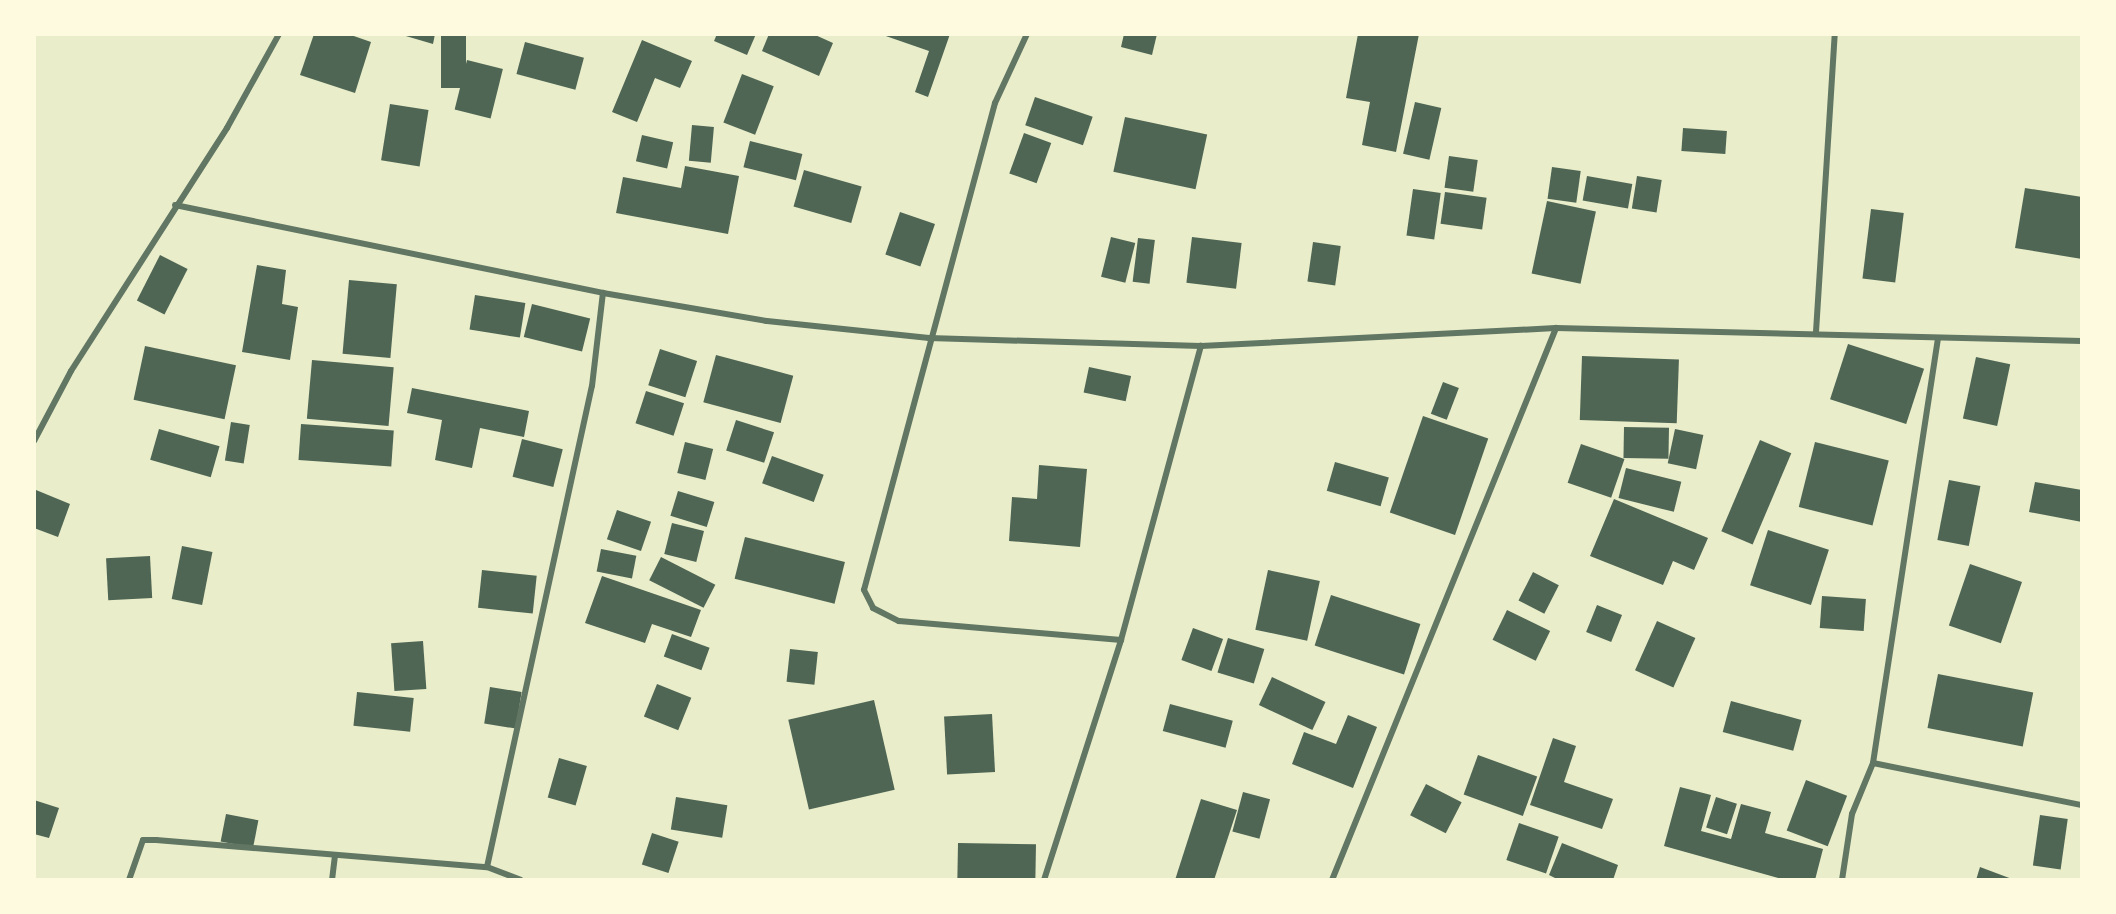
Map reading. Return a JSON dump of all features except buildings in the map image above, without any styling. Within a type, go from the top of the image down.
[{"type":"street","points":[[34,441],[71,371],[175,205],[227,128],[279,34]]},
{"type":"street","points":[[1027,34],[995,103],[929,338],[864,590],[873,608],[899,621],[1121,640]]},
{"type":"street","points":[[1816,332],[1834,34]]},
{"type":"street","points":[[175,205],[603,293],[767,321],[929,338],[1201,346],[1556,328],[1816,332],[1938,338],[2082,340]]},
{"type":"street","points":[[487,867],[592,386],[603,293]]},
{"type":"street","points":[[1332,879],[1556,328]]},
{"type":"street","points":[[1842,879],[1852,814],[1873,763],[1938,338]]},
{"type":"street","points":[[1044,879],[1121,640],[1201,346]]},
{"type":"street","points":[[1873,763],[2082,805]]},
{"type":"street","points":[[129,879],[143,840],[487,867],[521,879]]},
{"type":"street","points":[[332,879],[335,855]]}]
